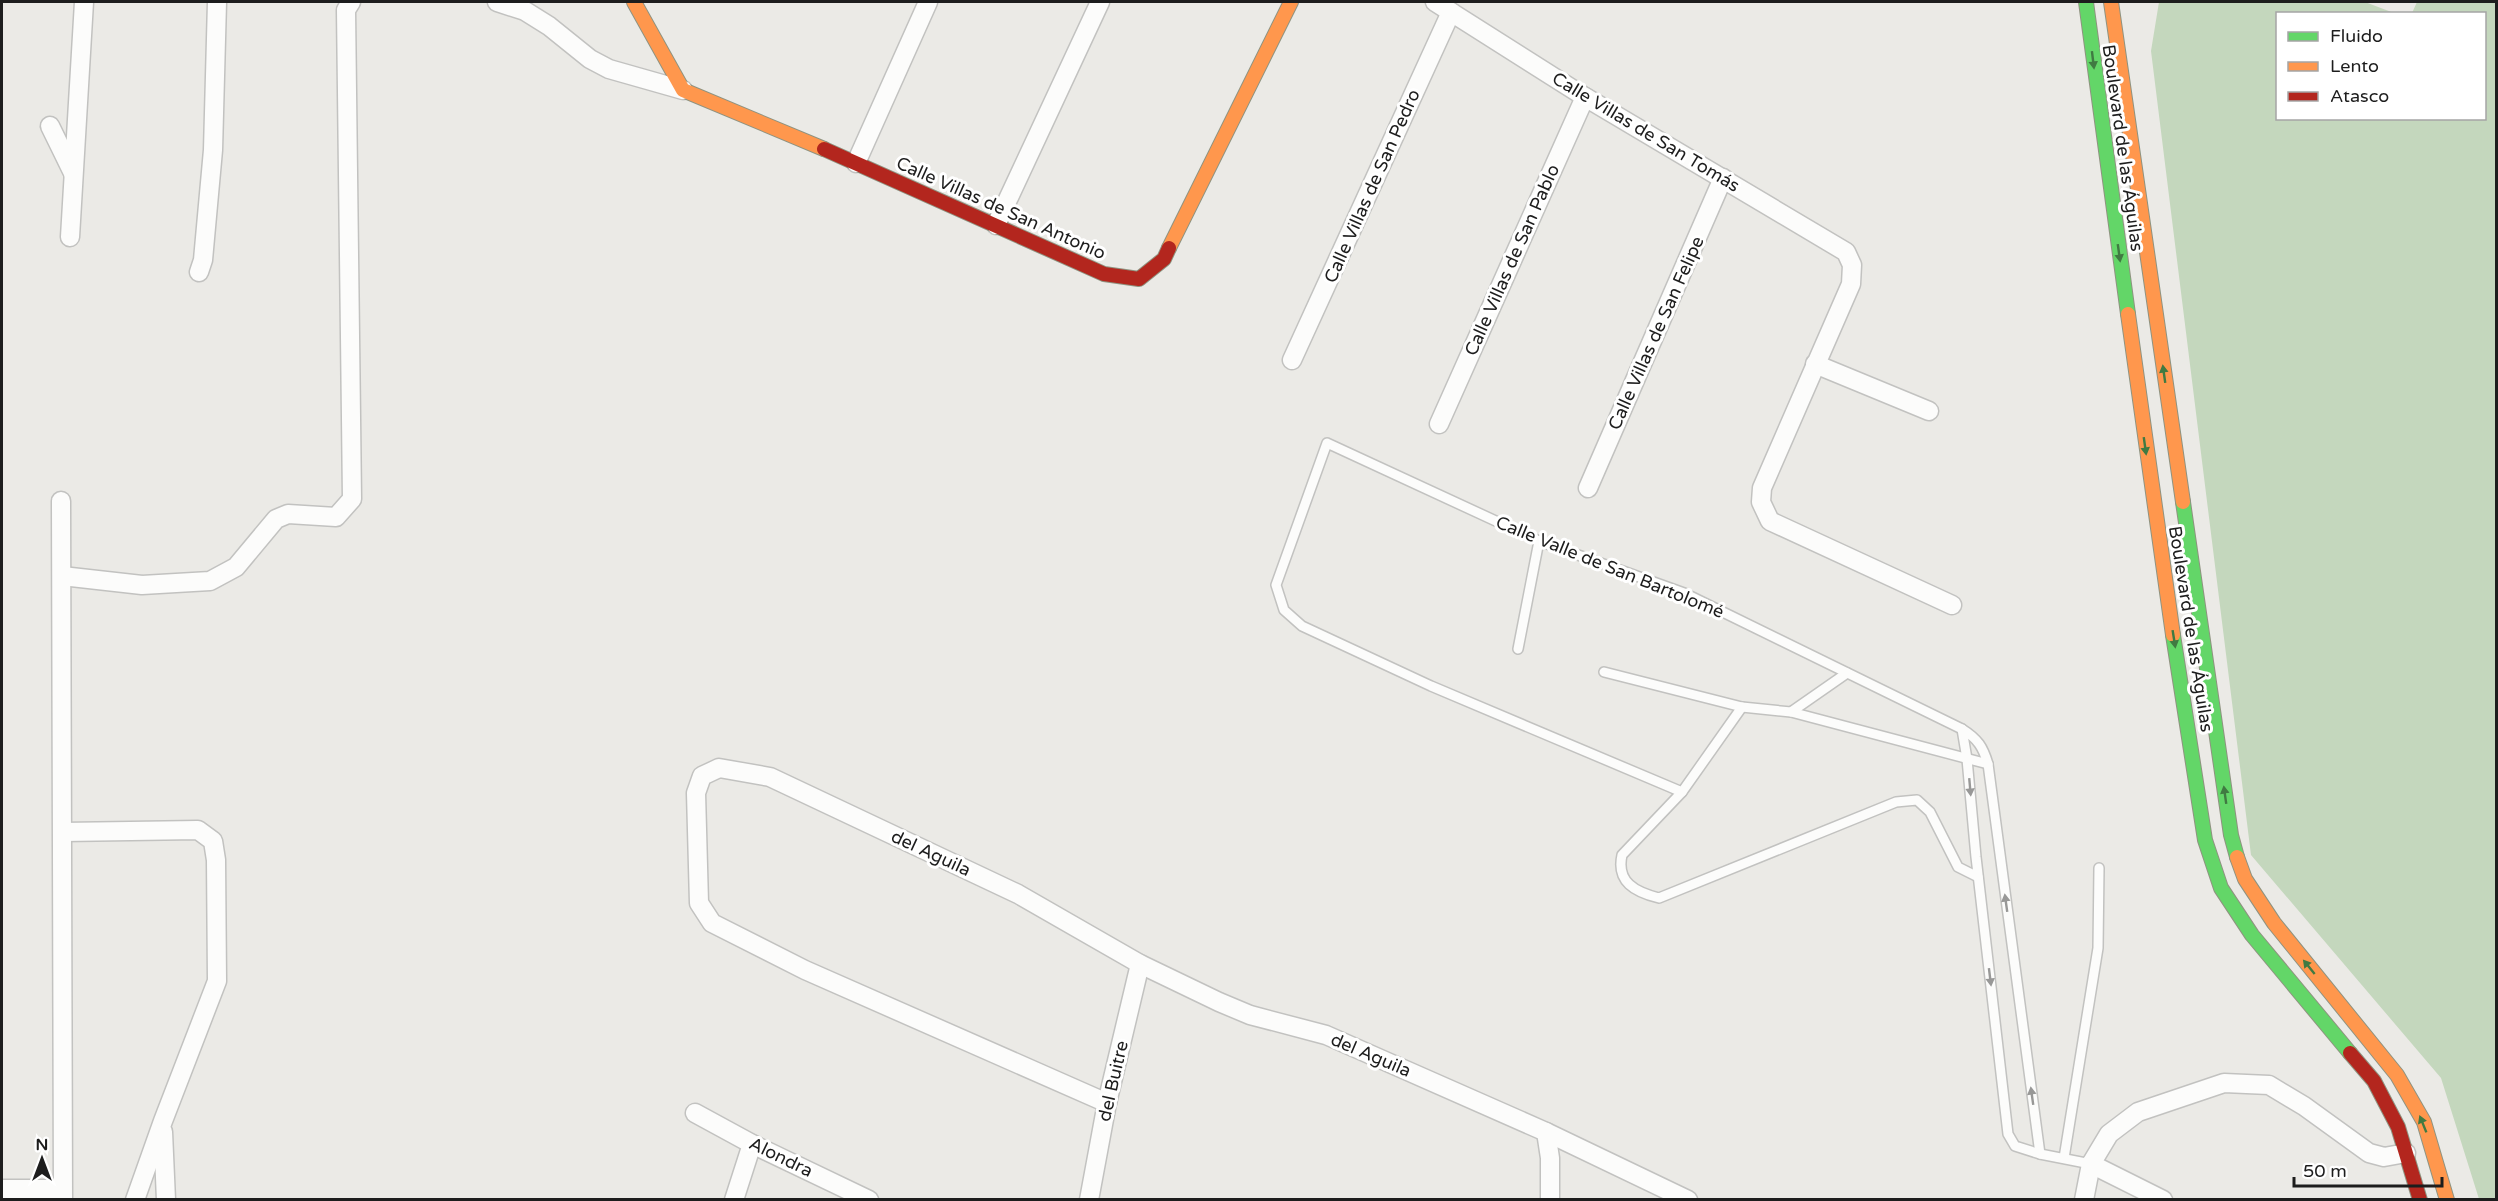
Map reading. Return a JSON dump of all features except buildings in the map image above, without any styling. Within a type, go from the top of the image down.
[{"type":"main road","points":[[634,2],[683,90]]},
{"type":"main road","name":"Calle Villas de San Antonio","points":[[683,90],[856,163],[1104,274],[1139,279],[1164,259],[1290,2]]},
{"type":"main road","name":"Boulevard de las Águilas","points":[[2086,2],[2153,505],[2205,840],[2221,888],[2252,935],[2374,1081],[2398,1127],[2420,1200]]},
{"type":"main road","name":"Boulevard de las Águilas","points":[[2111,2],[2223,776],[2237,858],[2246,879],[2274,923],[2397,1075],[2424,1122],[2447,1200]]},
{"type":"street","points":[[70,237],[84,2]]},
{"type":"street","points":[[199,272],[203,260],[213,150],[217,2]]},
{"type":"street","points":[[62,576],[142,585],[210,580],[236,567],[276,519],[288,514],[336,517],[352,499],[346,10],[351,2]]},
{"type":"street","points":[[497,2],[525,11],[549,26],[590,59],[609,69],[683,90]]},
{"type":"street","points":[[856,163],[928,2]]},
{"type":"street","points":[[996,225],[1100,2]]},
{"type":"street","name":"Calle Villas de San Tomás","points":[[1435,2],[1585,97],[1846,252],[1852,266],[1851,284],[1815,364]]},
{"type":"street","name":"Calle Villas de San Pedro","points":[[1292,360],[1451,12]]},
{"type":"street","name":"Calle Villas de San Pablo","points":[[1439,424],[1585,97]]},
{"type":"street","points":[[50,126],[74,174]]},
{"type":"street","name":"Calle Villas de San Felipe","points":[[1588,488],[1723,178]]},
{"type":"street","points":[[1929,411],[1815,364],[1762,488],[1761,502],[1770,521],[1952,605]]},
{"type":"street","points":[[2,1189],[63,1194],[61,501]]},
{"type":"street","name":"del Aguila","points":[[1107,1103],[805,970],[712,923],[699,903],[696,793],[702,776],[719,768],[770,777],[1018,894],[1140,964],[1250,1015],[1326,1035],[1546,1132],[1688,1200]]},
{"type":"street","points":[[63,832],[198,830],[213,841],[216,860],[217,981],[135,1200]]},
{"type":"street","name":"del Buitre","points":[[1089,1200],[1107,1103],[1140,964]]},
{"type":"street","points":[[2084,1200],[2091,1164],[2109,1134],[2138,1113],[2224,1083],[2269,1085],[2304,1106],[2370,1153],[2384,1157],[2406,1154]]},
{"type":"street","name":"Alondra","points":[[695,1113],[752,1144],[868,1200]]},
{"type":"street","points":[[163,1121],[166,1200]]},
{"type":"street","points":[[1546,1132],[1550,1158],[1550,1200]]},
{"type":"street","points":[[734,1200],[752,1144]]},
{"type":"street","points":[[2091,1164],[2163,1200]]},
{"type":"lane","name":"Calle Valle de San Bartolomé","points":[[1682,792],[1431,686],[1302,626],[1284,610],[1276,585],[1327,443],[1539,541],[1684,593],[1962,729],[1977,739],[1988,764]]},
{"type":"lane","points":[[1518,649],[1539,541]]},
{"type":"lane","points":[[1604,672],[1742,707],[1791,712],[1988,764],[2040,1154]]},
{"type":"lane","points":[[1791,712],[1847,673]]},
{"type":"lane","points":[[1742,707],[1682,792],[1622,855],[1620,866],[1623,878],[1640,893],[1659,897],[1896,802],[1917,800],[1930,812],[1958,867],[1978,877]]},
{"type":"lane","points":[[1962,729],[1968,759],[1978,877],[2008,1134],[2015,1146],[2040,1154],[2091,1164]]},
{"type":"lane","points":[[2064,1158],[2098,948],[2099,868]]},
{"type":"green space","points":[[2159,2],[2365,2],[2391,12],[2276,12],[2276,120],[2486,120],[2486,12],[2412,12],[2417,2],[2496,2],[2496,1199],[2479,1199],[2441,1078],[2251,855],[2151,51]]},
{"type":"traffic: fast","points":[[2086,2],[2128,314]]},
{"type":"traffic: fast","points":[[2183,502],[2231,835],[2237,857]]},
{"type":"traffic: fast","points":[[2173,635],[2205,840],[2221,888],[2252,935],[2350,1053]]},
{"type":"traffic: slow","points":[[634,2],[683,90],[824,149]]},
{"type":"traffic: slow","points":[[1169,248],[1291,2]]},
{"type":"traffic: slow","points":[[2111,2],[2183,502]]},
{"type":"traffic: slow","points":[[2128,314],[2173,635]]},
{"type":"traffic: slow","points":[[2237,857],[2245,879],[2274,923],[2397,1075],[2424,1122],[2447,1200]]},
{"type":"traffic: jam","points":[[824,149],[1104,274],[1139,279],[1164,259],[1169,248]]},
{"type":"traffic: jam","points":[[2350,1053],[2374,1081],[2398,1127],[2420,1200]]}]
